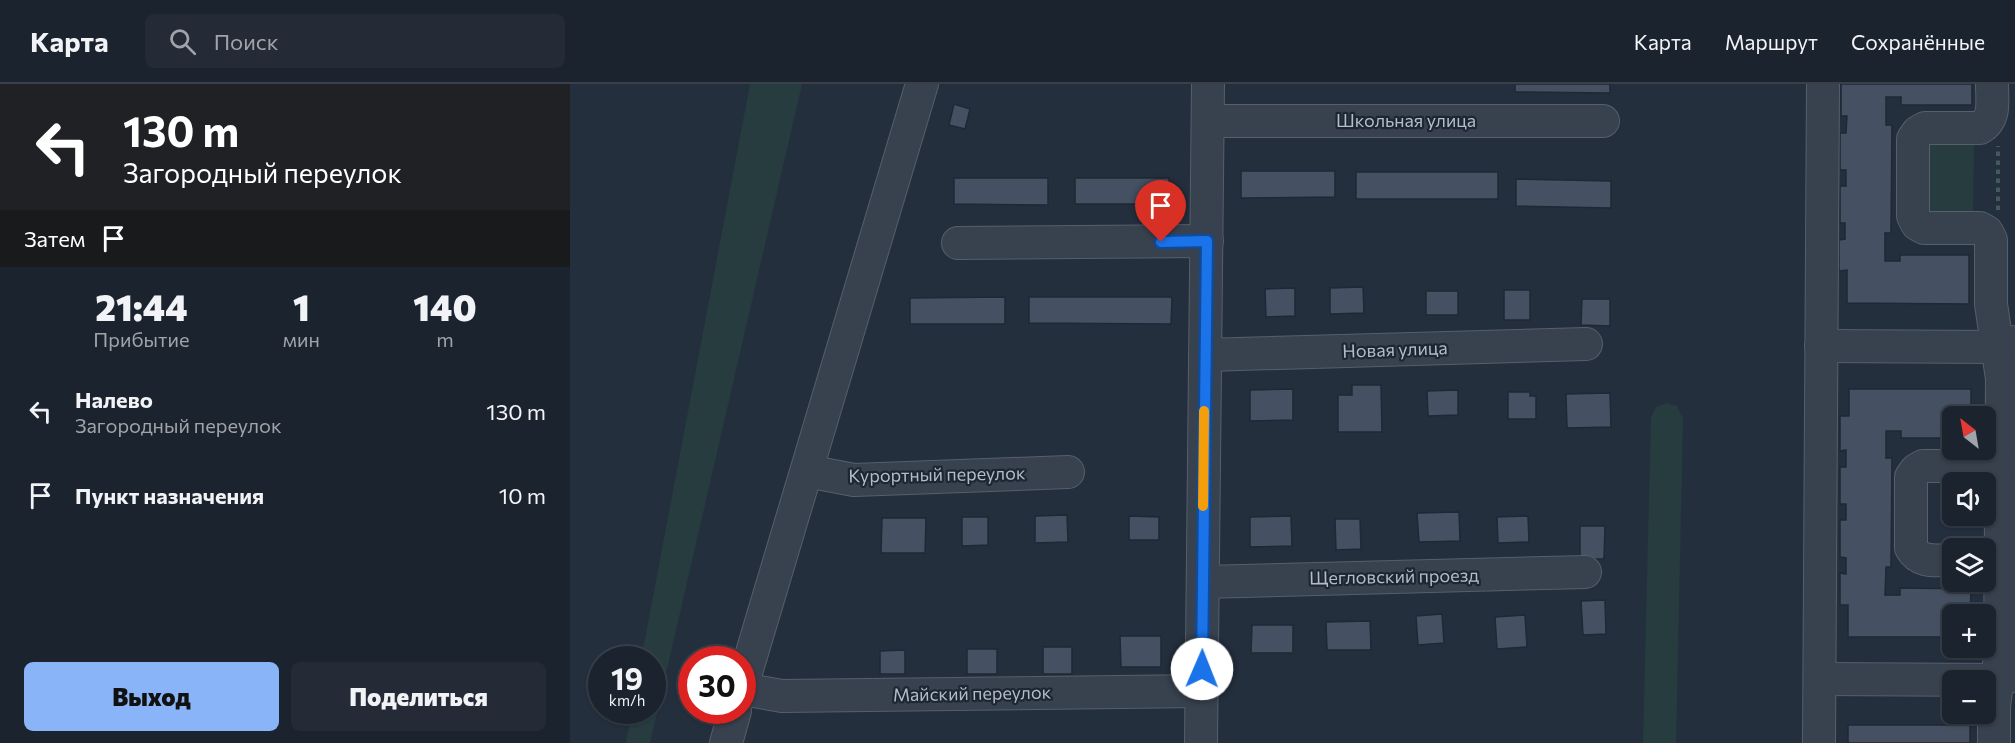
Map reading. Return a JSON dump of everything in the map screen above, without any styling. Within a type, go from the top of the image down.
[{"type":"street","points":[[755,646],[922,84]]},
{"type":"street","points":[[1201,743],[1208,84]]},
{"type":"street","points":[[1819,743],[1823,84]]},
{"type":"street","points":[[1992,84],[1992,117],[1988,124],[1980,128],[1925,128],[1913,140],[1913,216],[1917,224],[1924,228],[1980,228],[1987,232],[1991,240],[1990,304],[2006,344],[2002,379],[2001,466],[1995,538]]},
{"type":"street","name":"Школьная улица","points":[[1208,121],[1604,121]]},
{"type":"street","points":[[958,243],[1207,241]]},
{"type":"street","name":"Новая улица","points":[[1205,355],[1586,344]]},
{"type":"street","points":[[1821,346],[2006,344]]},
{"type":"street","points":[[1942,560],[1923,560],[1915,555],[1911,548],[1911,477],[1923,466],[2001,466]]},
{"type":"street","name":"Курортный переулок","points":[[807,471],[854,480],[1068,471]]},
{"type":"street","name":"Щегловский проезд","points":[[1203,582],[1585,572]]},
{"type":"street","points":[[1994,743],[2006,677],[2000,656],[1995,592]]},
{"type":"street","points":[[1820,680],[2006,677]]},
{"type":"street","name":"Майский переулок","points":[[756,691],[782,696],[1202,691]]},
{"type":"street","points":[[726,743],[731,724]]},
{"type":"path","points":[[1987,232],[1998,213],[1998,140],[1988,124]]},
{"type":"green space","points":[[750,84],[802,84],[666,674],[666,646],[644,646]]},
{"type":"green space","points":[[1966,136],[1974,144],[1973,210],[1965,219],[1931,219],[1923,210],[1923,144]]},
{"type":"green space","points":[[1667,403],[1677,406],[1683,419],[1676,743],[1643,743],[1651,418],[1656,407]]},
{"type":"green space","points":[[630,724],[654,724],[650,743],[626,743]]},
{"type":"building","points":[[1515,84],[1610,84],[1610,93],[1515,92]]},
{"type":"building","points":[[1841,84],[1972,84],[1972,105],[1901,105],[1901,97],[1886,97],[1886,125],[1892,125],[1891,233],[1885,233],[1885,261],[1900,261],[1900,255],[1969,255],[1969,304],[1847,303],[1847,270],[1839,271],[1839,240],[1845,239],[1845,223],[1840,223],[1840,186],[1846,186],[1846,170],[1840,170],[1840,133],[1846,133],[1847,116],[1841,116]]},
{"type":"building","points":[[954,104],[970,109],[965,129],[949,125]]},
{"type":"building","points":[[1241,171],[1335,171],[1335,197],[1241,198]]},
{"type":"building","points":[[1356,172],[1498,172],[1498,199],[1356,199]]},
{"type":"building","points":[[954,178],[1048,178],[1048,205],[954,204]]},
{"type":"building","points":[[1075,178],[1169,178],[1169,204],[1075,204]]},
{"type":"building","points":[[1516,179],[1611,181],[1611,208],[1516,206]]},
{"type":"building","points":[[1363,287],[1364,313],[1330,314],[1330,288]]},
{"type":"building","points":[[1295,288],[1295,316],[1266,317],[1265,289]]},
{"type":"building","points":[[1504,290],[1530,290],[1530,320],[1504,320]]},
{"type":"building","points":[[1426,291],[1458,291],[1458,315],[1426,315]]},
{"type":"building","points":[[1005,297],[1005,324],[910,324],[910,298]]},
{"type":"building","points":[[1029,297],[1172,297],[1171,324],[1029,323]]},
{"type":"building","points":[[1582,299],[1610,299],[1610,326],[1581,325]]},
{"type":"building","points":[[1352,385],[1381,385],[1382,432],[1338,432],[1338,395],[1352,395]]},
{"type":"building","points":[[1293,389],[1293,420],[1250,421],[1250,390]]},
{"type":"building","points":[[1849,389],[1971,389],[1971,406],[1942,406],[1942,438],[1901,438],[1901,431],[1886,431],[1886,458],[1892,458],[1891,567],[1886,567],[1885,595],[1900,595],[1900,588],[1971,592],[1970,604],[1942,604],[1942,637],[1848,637],[1848,605],[1840,605],[1840,573],[1846,574],[1846,558],[1840,557],[1840,520],[1846,520],[1846,504],[1840,504],[1840,467],[1846,467],[1846,450],[1840,451],[1840,416],[1849,416]]},
{"type":"building","points":[[1458,390],[1458,415],[1428,416],[1427,391]]},
{"type":"building","points":[[1508,392],[1530,392],[1530,396],[1536,396],[1536,419],[1508,419]]},
{"type":"building","points":[[1610,393],[1611,427],[1567,428],[1566,394]]},
{"type":"building","points":[[1459,512],[1460,541],[1419,542],[1417,513]]},
{"type":"building","points":[[1067,515],[1068,542],[1035,543],[1035,516]]},
{"type":"building","points":[[1129,516],[1159,517],[1159,540],[1129,540]]},
{"type":"building","points":[[1291,516],[1292,546],[1250,547],[1250,517]]},
{"type":"building","points":[[1528,516],[1529,542],[1498,543],[1497,517]]},
{"type":"building","points":[[962,517],[988,517],[988,545],[962,546]]},
{"type":"building","points":[[882,518],[926,518],[925,553],[881,553]]},
{"type":"building","points":[[1335,519],[1360,519],[1361,549],[1336,550]]},
{"type":"building","points":[[1580,526],[1605,526],[1604,559],[1580,559]]},
{"type":"building","points":[[1605,600],[1606,634],[1583,635],[1581,601]]},
{"type":"building","points":[[1442,614],[1444,643],[1418,645],[1416,616]]},
{"type":"building","points":[[1525,615],[1527,647],[1497,649],[1495,617]]},
{"type":"building","points":[[1370,621],[1371,650],[1327,650],[1326,622]]},
{"type":"building","points":[[1252,625],[1293,625],[1293,653],[1251,653]]},
{"type":"building","points":[[1120,636],[1161,636],[1161,667],[1121,667]]},
{"type":"building","points":[[1043,647],[1072,647],[1072,674],[1043,674]]},
{"type":"building","points":[[967,649],[997,649],[997,674],[967,674]]},
{"type":"building","points":[[905,650],[905,674],[880,674],[880,651]]},
{"type":"building","points":[[1848,725],[1970,725],[1970,743],[1848,743]]},
{"type":"slow traffic","points":[[1203,506],[1204,411]]},
{"type":"route","points":[[1161,242],[1207,241],[1202,669]]}]
